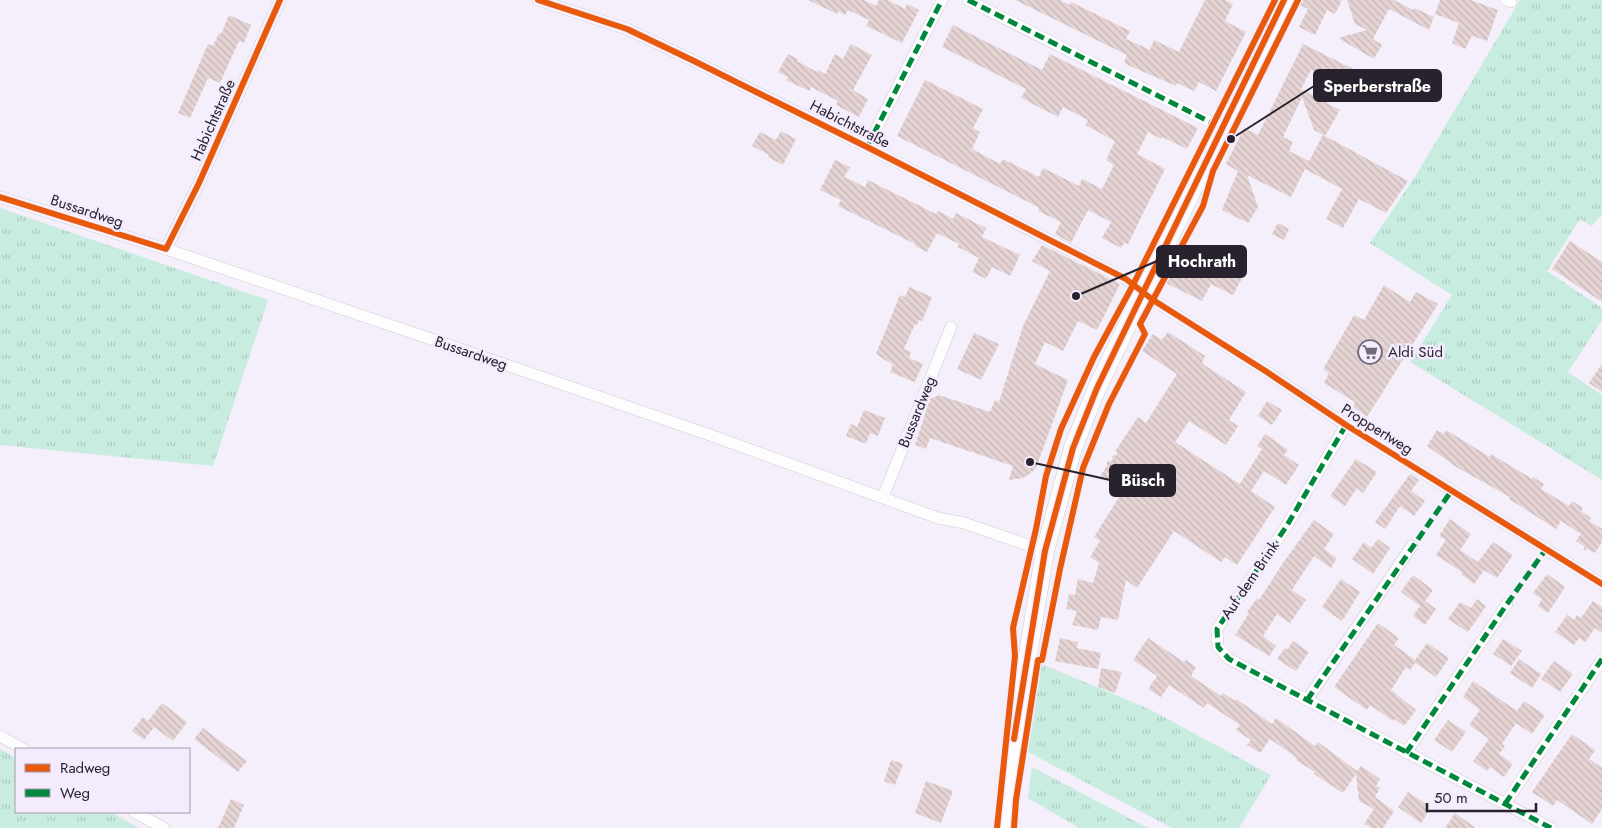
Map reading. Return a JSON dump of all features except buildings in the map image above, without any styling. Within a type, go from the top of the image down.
[{"type":"main road","points":[[1003,828],[1012,752],[1045,551],[1073,448],[1096,388],[1284,0]]},
{"type":"street","name":"Habichtstraße","points":[[166,249],[199,183],[280,0]]},
{"type":"street","name":"Habichtstraße","points":[[538,0],[627,29],[694,61],[1126,279],[1142,292]]},
{"type":"street","points":[[867,147],[942,0]]},
{"type":"street","points":[[968,0],[1222,128]]},
{"type":"street","name":"Bussardweg","points":[[0,197],[166,249],[701,432],[938,518],[964,523],[1045,551]]},
{"type":"street","name":"Proppertweg","points":[[1142,292],[1346,425],[1602,584]]},
{"type":"street","name":"Bussardweg","points":[[883,497],[951,327]]},
{"type":"street","name":"Auf dem Brink","points":[[1346,425],[1286,527],[1217,629],[1218,647],[1229,659],[1550,828]]},
{"type":"street","points":[[1307,700],[1412,546]]},
{"type":"street","points":[[1406,753],[1507,604]]},
{"type":"street","points":[[1505,804],[1600,661]]},
{"type":"street","points":[[0,736],[21,748]]},
{"type":"street","points":[[136,813],[164,828]]},
{"type":"green space","points":[[1520,0],[1602,0],[1602,214],[1592,226],[1580,219],[1547,271],[1602,308],[1602,320],[1568,372],[1602,395],[1602,480],[1410,362],[1452,295],[1370,243],[1415,177]]},
{"type":"green space","points":[[0,208],[268,300],[213,466],[0,445]]},
{"type":"green space","points":[[1039,663],[1149,709],[1271,775],[1239,828],[1172,828],[1028,752]]},
{"type":"green space","points":[[0,749],[15,757],[15,813],[113,813],[139,828],[0,828]]},
{"type":"green space","points":[[1032,767],[1148,828],[1079,828],[1028,798]]},
{"type":"marked path","points":[[867,147],[942,0]]},
{"type":"marked path","points":[[968,0],[1216,125]]},
{"type":"marked path","points":[[1346,425],[1286,527],[1217,629],[1218,647],[1229,659],[1551,828]]},
{"type":"marked path","points":[[1307,700],[1452,490]]},
{"type":"marked path","points":[[1406,753],[1546,549]]},
{"type":"marked path","points":[[1505,804],[1602,659]]},
{"type":"cycle path","points":[[0,197],[166,249],[199,183],[280,0]]},
{"type":"cycle path","points":[[538,0],[627,29],[867,147],[1126,279],[1153,300],[1267,372],[1346,425],[1602,584]]},
{"type":"cycle path","points":[[997,828],[1015,656],[1013,628],[1046,476],[1061,429],[1094,357],[1133,285],[1275,0]]},
{"type":"cycle path","points":[[1014,739],[1045,551],[1073,448],[1097,388],[1284,0]]},
{"type":"cycle path","points":[[1014,828],[1016,800],[1038,660],[1042,660],[1083,468],[1109,404],[1145,334],[1140,324],[1203,206],[1213,171],[1298,0]]},
{"type":"place","name":"Sperberstraße","points":[[1231,139]]},
{"type":"place","name":"Hochrath","points":[[1076,296]]},
{"type":"place","name":"Aldi Süd","points":[[1370,352]]},
{"type":"place","name":"Büsch","points":[[1030,462]]}]
